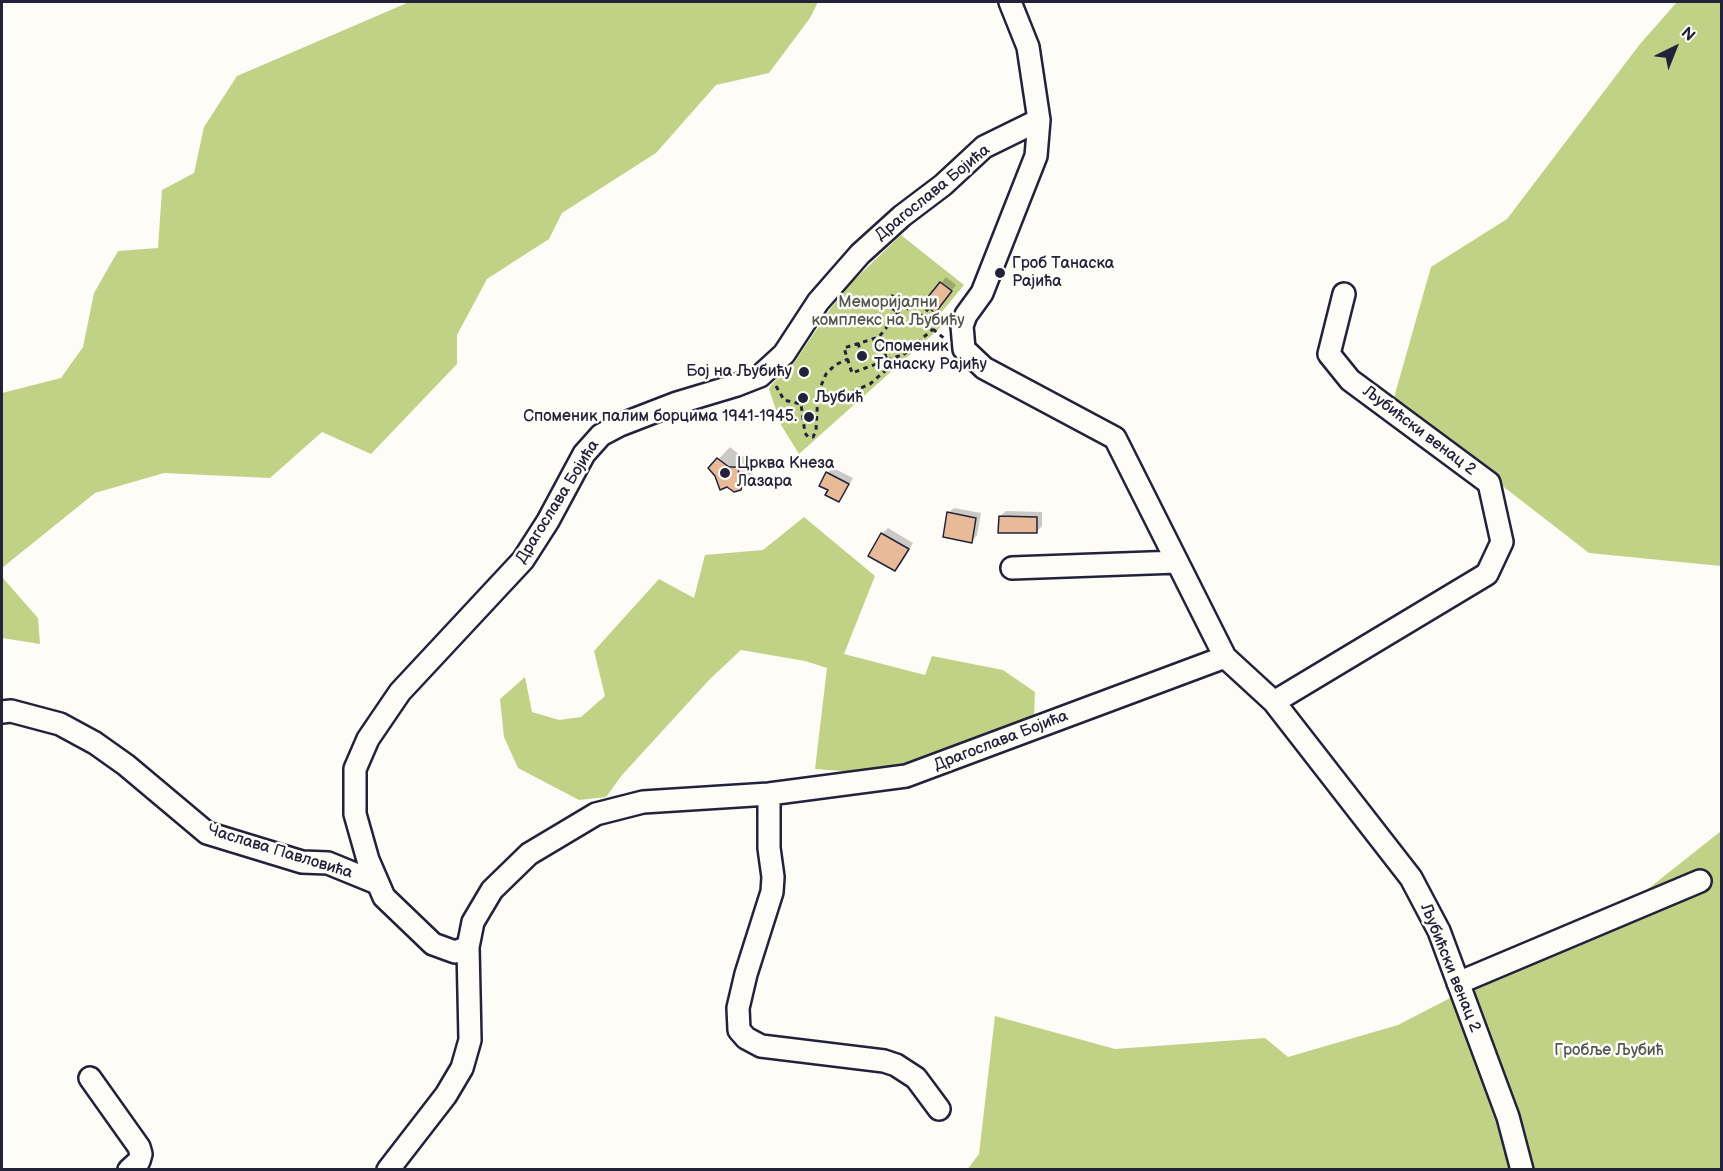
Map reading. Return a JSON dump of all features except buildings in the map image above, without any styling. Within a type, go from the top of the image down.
[{"type":"street","points":[[964,349],[962,326],[966,315],[982,293],[1036,156],[1039,120],[1028,47],[1010,2]]},
{"type":"street","name":"Драгослава Бојића","points":[[468,947],[455,952],[433,944],[384,897],[377,883],[355,814],[355,770],[368,739],[400,692],[523,560],[584,454],[601,435],[620,424],[677,403],[737,385],[767,370],[784,354],[818,302],[860,254],[902,216],[943,185],[984,147],[1039,120]]},
{"type":"street","name":"Љубићски венац 2","points":[[1274,702],[1487,574],[1502,542],[1490,483],[1350,380],[1329,354],[1344,294]]},
{"type":"street","name":"Љубићски венац 2","points":[[964,349],[984,368],[1115,438],[1225,657],[1274,702],[1411,878],[1439,931],[1508,1117],[1522,1170]]},
{"type":"street","points":[[1012,568],[1177,562]]},
{"type":"street","name":"Драгослава Бојића","points":[[388,1170],[446,1095],[462,1068],[470,1040],[468,947],[473,922],[492,890],[529,854],[596,814],[643,802],[769,794],[906,776],[1225,657]]},
{"type":"street","name":"Часлава Павловића","points":[[2,712],[11,711],[60,724],[95,743],[126,765],[207,833],[302,862],[328,863],[377,883]]},
{"type":"street","points":[[769,794],[772,892],[746,974],[738,1008],[739,1030],[746,1038],[761,1046],[885,1061],[896,1065],[916,1078],[939,1109]]},
{"type":"street","points":[[1458,983],[1700,881]]},
{"type":"street","points":[[90,1078],[139,1147],[141,1155],[139,1161],[129,1170]]},
{"type":"path","points":[[891,295],[957,349],[964,349]]},
{"type":"path","points":[[885,302],[898,312]]},
{"type":"path","points":[[904,305],[879,337],[844,348],[852,373],[905,354]]},
{"type":"path","points":[[920,318],[928,309]]},
{"type":"path","points":[[818,399],[839,397],[863,388],[878,379],[933,329]]},
{"type":"path","points":[[879,337],[887,360]]},
{"type":"path","points":[[858,343],[866,368]]},
{"type":"path","points":[[767,370],[782,398],[801,404],[805,433],[810,437],[816,434],[818,399],[828,371],[848,359]]},
{"type":"green space","points":[[407,2],[818,2],[810,18],[769,73],[716,85],[656,153],[562,213],[549,239],[487,279],[457,335],[457,364],[371,454],[322,432],[270,478],[164,473],[95,493],[2,568],[2,393],[61,378],[83,347],[94,293],[118,251],[158,248],[162,190],[194,173],[204,127],[237,76]]},
{"type":"green space","points":[[1677,2],[1721,2],[1721,566],[1589,553],[1393,401],[1431,267],[1507,219],[1640,44]]},
{"type":"green space","name":"Меморијални комплекс на Љубићу","points":[[901,235],[964,285],[935,320],[942,326],[799,454],[781,425],[769,389],[794,363],[831,308],[852,282]]},
{"type":"green space","points":[[804,517],[875,576],[844,654],[925,675],[932,656],[1003,670],[1035,692],[1034,719],[908,765],[858,772],[815,769],[827,668],[805,661],[741,650],[709,680],[622,775],[606,797],[579,800],[518,768],[504,737],[500,699],[525,677],[532,712],[559,720],[581,717],[605,696],[594,651],[659,579],[694,598],[705,555],[763,550]]},
{"type":"green space","points":[[2,577],[38,618],[40,644],[2,638]]},
{"type":"green space","name":"Гробље Љубић","points":[[1721,831],[1721,1169],[1533,1169],[1469,990],[1605,923]]},
{"type":"green space","points":[[1452,997],[1515,1169],[967,1170],[979,1154],[995,1016],[1115,1049],[1265,1038],[1288,1057],[1398,1025]]},
{"type":"place","name":"Гроб Танаска Рајића","points":[[1000,273]]},
{"type":"place","name":"Споменик Танаску Рајићу","points":[[862,356]]},
{"type":"place","name":"Бој на Љубићу","points":[[804,372]]},
{"type":"place","name":"Љубић","points":[[803,398]]},
{"type":"place","name":"Споменик палим борцима 1941-1945.","points":[[809,417]]},
{"type":"place","name":"Црква Кнеза Лазара","points":[[725,473]]}]
